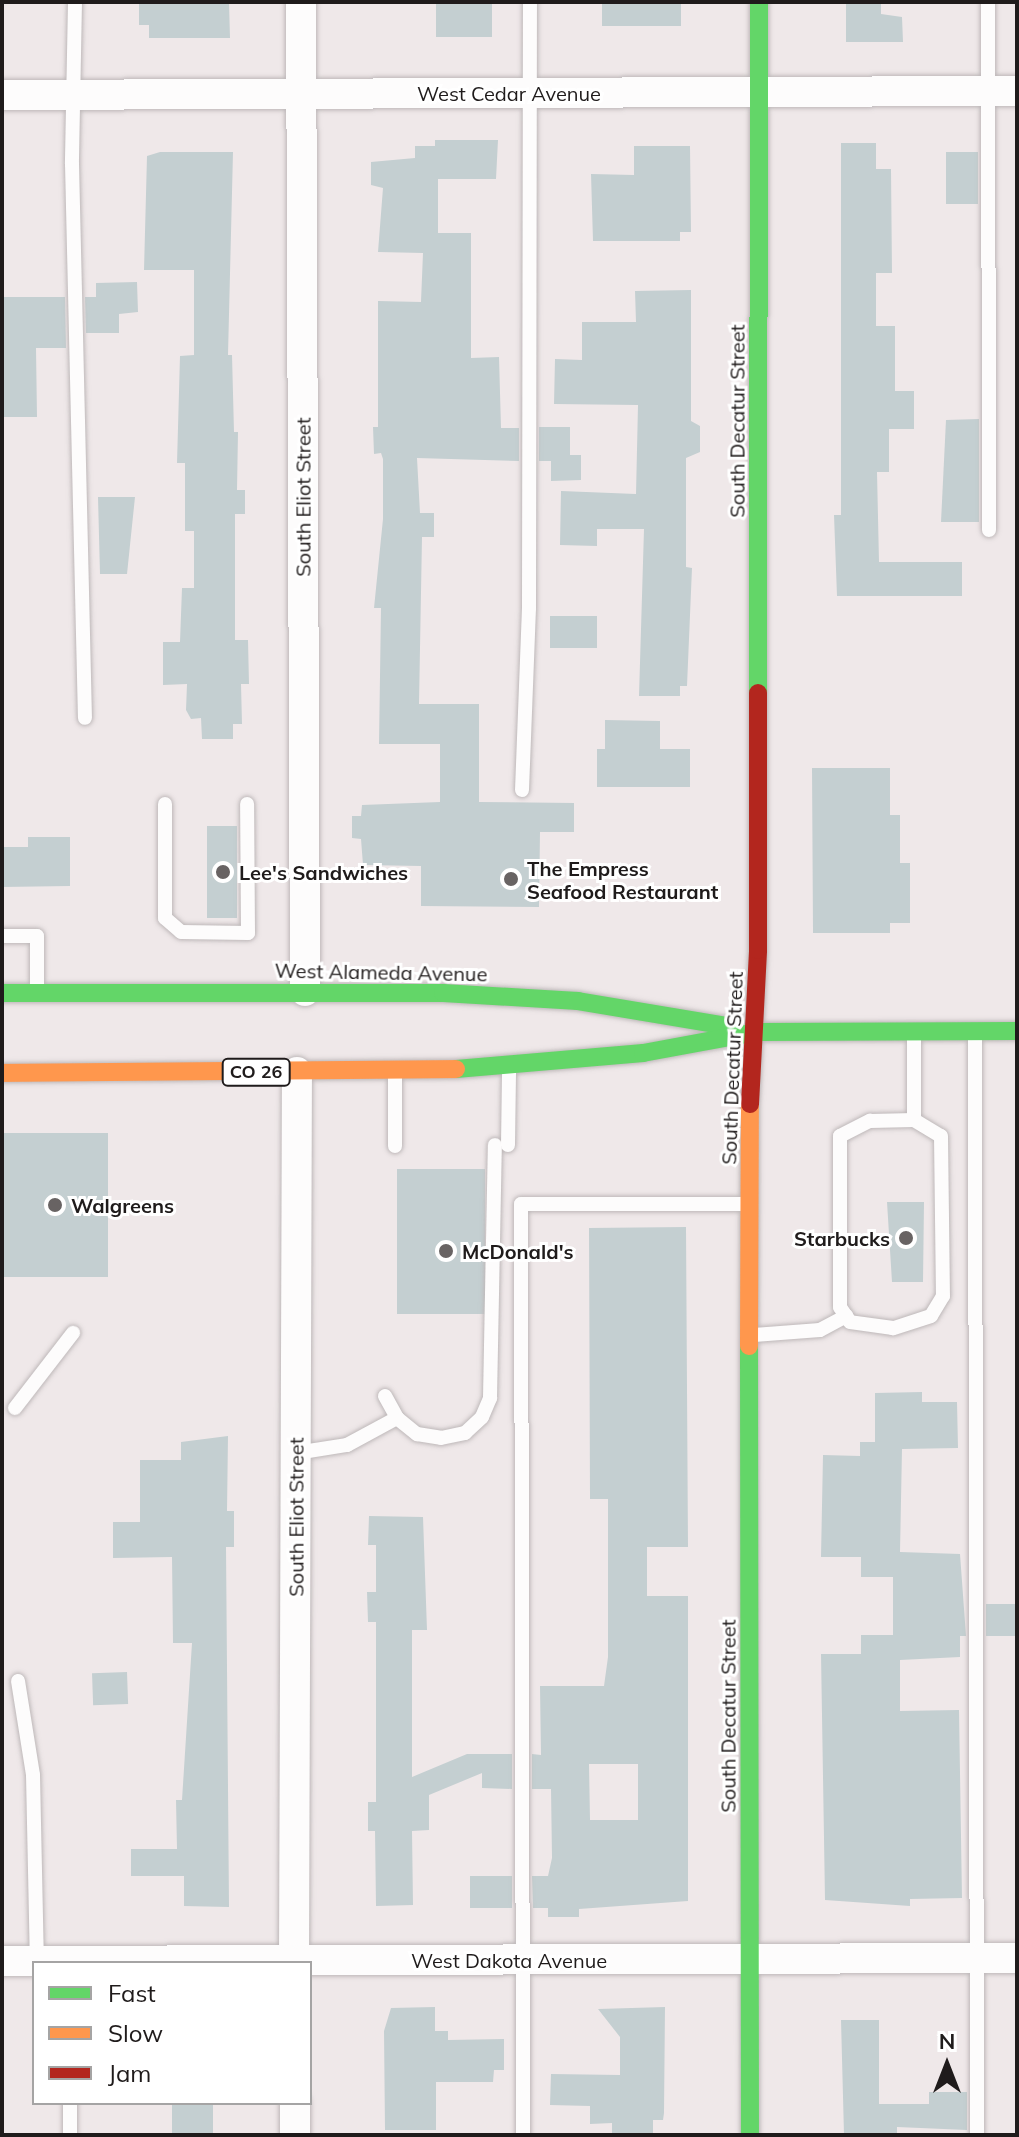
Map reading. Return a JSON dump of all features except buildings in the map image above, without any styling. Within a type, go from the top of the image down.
[{"type":"street","name":"South Eliot Street","points":[[301,2],[305,991]]},
{"type":"street","name":"South Decatur Street","points":[[750,2135],[749,1204],[756,1032],[759,2]]},
{"type":"street","name":"West Cedar Avenue","points":[[2,95],[1003,91]]},
{"type":"street","name":"West Alameda Avenue","points":[[2,993],[305,991],[555,999],[650,1010],[756,1032]]},
{"type":"street","name":"West Alameda Avenue","points":[[2,1073],[297,1072],[510,1067],[643,1053],[756,1032],[1017,1031]]},
{"type":"street","name":"South Eliot Street","points":[[294,1961],[297,1072]]},
{"type":"street","name":"West Dakota Avenue","points":[[312,1962],[1017,1958]]},
{"type":"street","name":"West Dakota Avenue","points":[[2,1961],[37,1961]]},
{"type":"street","points":[[295,2105],[295,2135]]},
{"type":"lane","points":[[75,2],[85,718]]},
{"type":"lane","points":[[522,790],[529,608],[530,2]]},
{"type":"lane","points":[[988,2],[1003,91],[989,530]]},
{"type":"lane","points":[[165,804],[165,918],[181,932],[248,933],[247,804]]},
{"type":"lane","points":[[2,936],[37,936],[37,993]]},
{"type":"lane","points":[[914,1031],[914,1120]]},
{"type":"lane","points":[[975,1031],[977,2135]]},
{"type":"lane","points":[[385,1396],[397,1418],[417,1434],[441,1438],[465,1433],[482,1417],[490,1398],[502,1145],[510,1067]]},
{"type":"lane","points":[[395,1069],[395,1146]]},
{"type":"lane","points":[[914,1120],[941,1136],[943,1296],[931,1316],[893,1328],[850,1322],[840,1307],[840,1136],[870,1121],[914,1120]]},
{"type":"lane","points":[[523,2135],[521,1204],[749,1204]]},
{"type":"lane","points":[[750,1335],[820,1330],[846,1316]]},
{"type":"lane","points":[[15,1408],[73,1333]]},
{"type":"lane","points":[[296,1453],[347,1445],[397,1418]]},
{"type":"lane","points":[[18,1681],[33,1775],[37,1961]]},
{"type":"lane","points":[[70,2105],[70,2135]]},
{"type":"traffic: fast","points":[[758,693],[759,2]]},
{"type":"traffic: fast","points":[[2,993],[443,993],[578,1001],[734,1027]]},
{"type":"traffic: fast","points":[[456,1069],[643,1053],[756,1032],[1017,1031]]},
{"type":"traffic: fast","points":[[749,1346],[750,2135]]},
{"type":"traffic: slow","points":[[2,1073],[456,1069]]},
{"type":"traffic: slow","points":[[749,1346],[750,1104]]},
{"type":"traffic: jam","points":[[750,1104],[758,950],[758,693]]},
{"type":"place","name":"Lee's Sandwiches","points":[[223,872]]},
{"type":"place","name":"The Empress Seafood Restaurant","points":[[511,879]]},
{"type":"place","name":"Walgreens","points":[[55,1205]]},
{"type":"place","name":"Starbucks","points":[[906,1238]]},
{"type":"place","name":"McDonald's","points":[[446,1251]]}]
